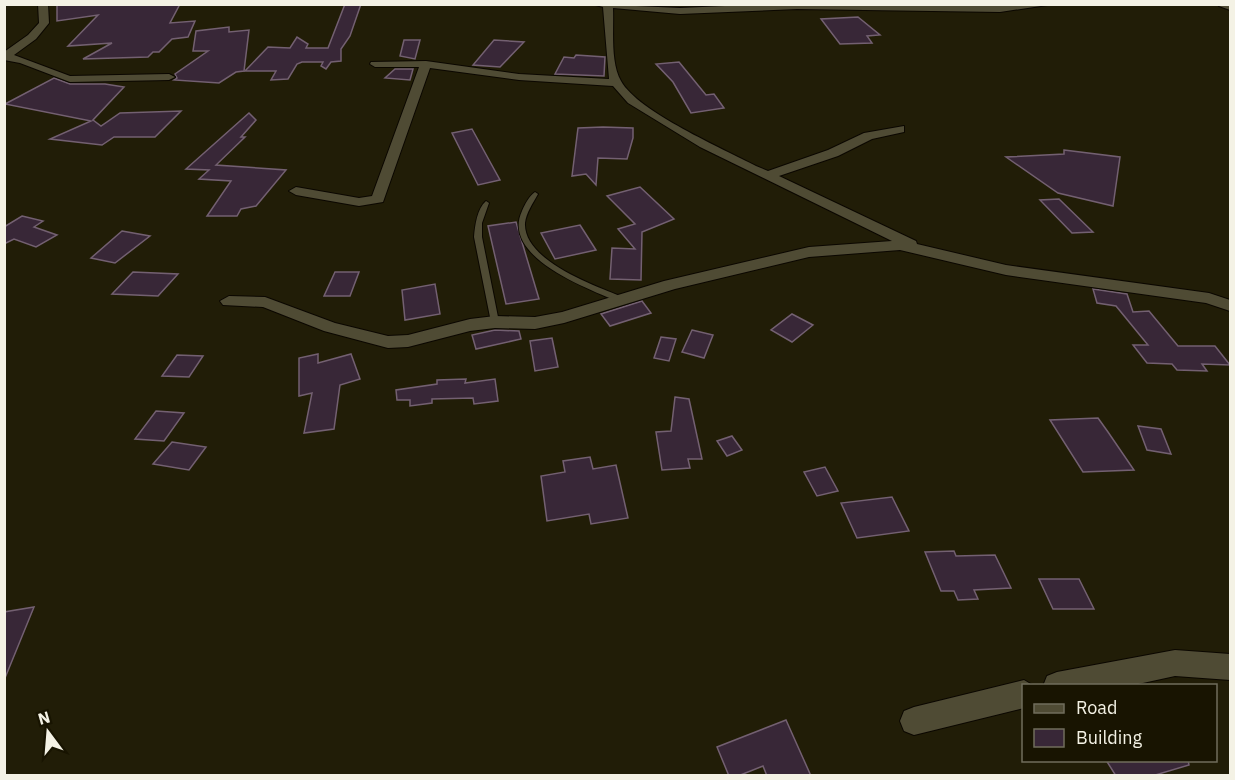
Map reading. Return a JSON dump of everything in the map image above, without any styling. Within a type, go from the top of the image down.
[{"type":"street","points":[[5,57],[32,37],[44,24],[43,4]]},
{"type":"street","points":[[917,248],[666,123],[626,95],[616,83],[602,5],[680,11],[797,6],[1000,9],[1050,4]]},
{"type":"street","points":[[1222,4],[1230,7]]},
{"type":"street","points":[[5,57],[26,59],[56,76],[70,79],[169,76]]},
{"type":"street","points":[[375,64],[426,64],[519,76],[616,83]]},
{"type":"street","points":[[296,190],[359,202],[378,199],[426,64]]},
{"type":"street","points":[[769,175],[833,153],[868,136],[900,129]]},
{"type":"street","points":[[229,301],[265,302],[330,327],[388,342],[408,341],[495,322],[535,323],[564,317],[617,298],[809,252],[888,245],[917,248],[1006,270],[1209,298],[1230,306]]},
{"type":"street","points":[[1185,295],[1230,290]]},
{"type":"street","points":[[1067,684],[1175,663],[1230,667]]},
{"type":"street","points":[[914,721],[1022,694]]},
{"type":"lane","points":[[536,194],[523,217],[522,229],[529,245],[546,263],[576,280],[617,298]]},
{"type":"lane","points":[[486,202],[479,222],[478,237],[495,322]]},
{"type":"building","points":[[57,4],[180,4],[170,23],[195,21],[188,37],[172,39],[159,52],[153,52],[148,57],[83,59],[112,43],[68,46],[98,15],[57,21]]},
{"type":"building","points":[[345,4],[361,4],[350,36],[341,49],[341,61],[331,62],[326,69],[321,66],[323,62],[302,62],[297,64],[288,79],[271,80],[276,71],[245,71],[268,47],[290,48],[297,37],[308,44],[306,48],[328,48]]},
{"type":"building","points":[[858,17],[880,35],[867,36],[872,43],[840,44],[821,19]]},
{"type":"building","points":[[229,27],[229,32],[249,30],[244,71],[236,72],[219,83],[174,80],[177,78],[175,74],[208,51],[193,51],[196,31]]},
{"type":"building","points":[[404,40],[420,40],[415,59],[400,56]]},
{"type":"building","points":[[494,40],[524,42],[500,67],[473,65]]},
{"type":"building","points":[[576,55],[605,57],[604,76],[555,74],[564,57],[574,58]]},
{"type":"building","points":[[679,62],[706,95],[714,94],[724,108],[691,113],[673,82],[656,64]]},
{"type":"building","points":[[395,69],[413,69],[410,80],[385,78]]},
{"type":"building","points":[[54,78],[70,84],[105,84],[124,87],[93,120],[101,126],[120,113],[181,111],[155,137],[114,137],[102,145],[50,139],[91,121],[5,104]]},
{"type":"building","points":[[249,113],[256,120],[241,137],[245,137],[216,165],[286,170],[256,206],[241,209],[237,216],[207,216],[231,181],[199,179],[209,170],[186,169]]},
{"type":"building","points":[[578,128],[633,128],[633,138],[627,159],[598,158],[596,185],[586,174],[572,176]]},
{"type":"building","points":[[472,129],[500,180],[478,185],[452,133]]},
{"type":"building","points":[[1064,150],[1120,157],[1113,206],[1058,193],[1006,157],[1064,154]]},
{"type":"building","points":[[640,187],[674,219],[642,232],[641,280],[610,279],[612,248],[635,249],[618,229],[635,224],[607,196]]},
{"type":"building","points":[[1059,199],[1093,232],[1072,233],[1040,200]]},
{"type":"building","points":[[22,216],[43,221],[34,227],[57,235],[36,247],[14,239],[4,244],[4,227]]},
{"type":"building","points":[[516,222],[539,299],[506,304],[488,226]]},
{"type":"building","points":[[580,225],[596,250],[555,259],[541,233]]},
{"type":"building","points":[[122,231],[150,236],[115,263],[91,258]]},
{"type":"building","points":[[133,272],[178,274],[158,296],[112,294]]},
{"type":"building","points":[[335,272],[359,272],[350,296],[324,296]]},
{"type":"building","points":[[435,284],[440,314],[405,320],[402,290]]},
{"type":"building","points":[[1093,289],[1127,294],[1133,312],[1149,311],[1178,346],[1215,346],[1230,365],[1202,364],[1207,371],[1177,370],[1172,364],[1147,363],[1133,345],[1148,345],[1116,306],[1097,303]]},
{"type":"building","points":[[642,301],[651,313],[610,326],[601,314]]},
{"type":"building","points":[[792,314],[813,325],[792,342],[771,330]]},
{"type":"building","points":[[495,330],[519,331],[521,339],[476,349],[472,335]]},
{"type":"building","points":[[692,330],[713,335],[704,358],[682,352]]},
{"type":"building","points":[[661,337],[676,339],[669,361],[654,358]]},
{"type":"building","points":[[552,338],[558,367],[535,371],[530,341]]},
{"type":"building","points":[[318,354],[318,363],[351,354],[360,379],[340,385],[334,429],[304,433],[312,393],[299,396],[299,358]]},
{"type":"building","points":[[177,355],[203,356],[189,377],[162,376]]},
{"type":"building","points":[[466,379],[465,383],[495,379],[498,401],[474,404],[473,398],[432,399],[432,403],[410,406],[410,400],[397,400],[396,390],[437,384],[437,380]]},
{"type":"building","points":[[675,397],[689,399],[702,459],[688,459],[690,468],[662,470],[656,432],[671,431]]},
{"type":"building","points":[[156,411],[184,413],[164,441],[135,439]]},
{"type":"building","points":[[1098,418],[1134,470],[1083,472],[1050,420]]},
{"type":"building","points":[[1138,426],[1161,429],[1171,454],[1147,450]]},
{"type":"building","points":[[732,436],[742,450],[727,456],[717,441]]},
{"type":"building","points":[[172,442],[206,447],[189,470],[153,464]]},
{"type":"building","points":[[590,457],[593,469],[616,465],[628,518],[591,524],[589,514],[547,521],[541,476],[565,472],[563,461]]},
{"type":"building","points":[[825,467],[838,491],[817,496],[804,472]]},
{"type":"building","points":[[892,497],[909,531],[857,538],[841,503]]},
{"type":"building","points":[[954,551],[956,556],[995,555],[1011,588],[974,590],[978,599],[958,600],[954,591],[941,591],[925,552]]},
{"type":"building","points":[[1039,579],[1079,579],[1094,609],[1053,609]]},
{"type":"building","points":[[34,607],[5,678],[4,678],[4,612]]},
{"type":"building","points":[[786,720],[811,776],[767,776],[763,766],[738,776],[729,776],[717,747]]},
{"type":"building","points":[[1107,762],[1188,762],[1189,765],[1152,776],[1116,776]]}]
